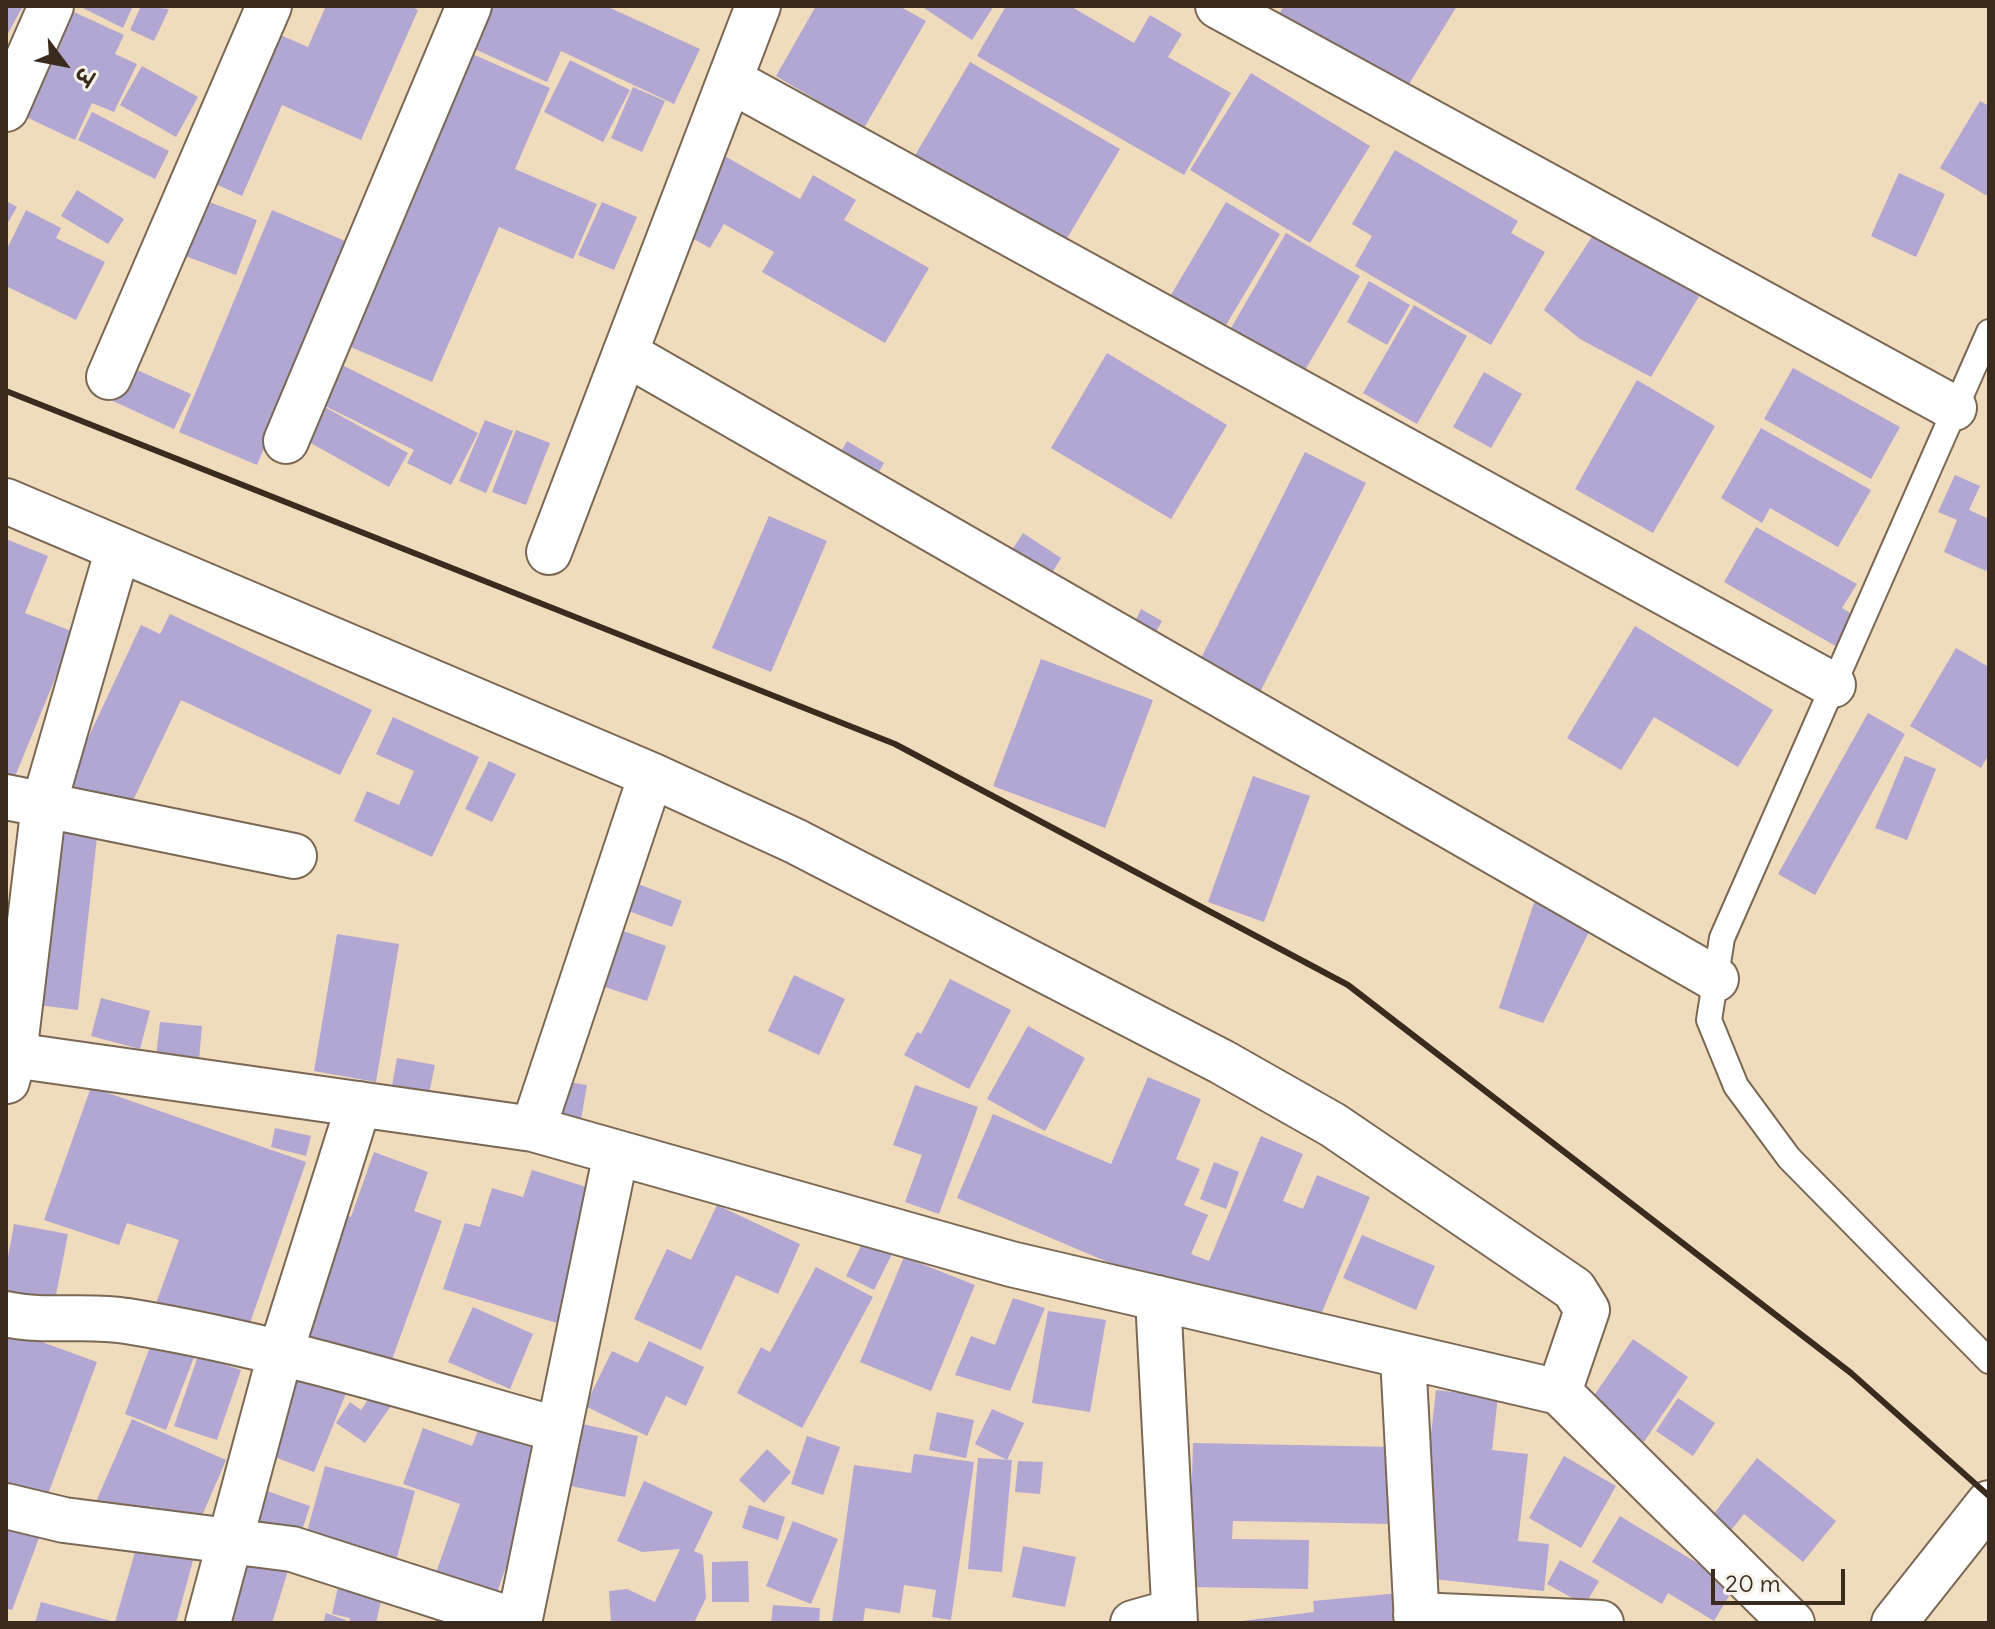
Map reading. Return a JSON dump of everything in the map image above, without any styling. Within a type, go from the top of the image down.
[{"type":"street","points":[[6,109],[51,6]]},
{"type":"street","points":[[109,377],[269,6]]},
{"type":"street","points":[[286,441],[469,6]]},
{"type":"street","points":[[549,552],[758,6]]},
{"type":"street","points":[[1218,6],[1954,408]]},
{"type":"street","points":[[730,80],[1833,685]]},
{"type":"street","points":[[625,353],[1716,979]]},
{"type":"street","points":[[6,501],[651,775],[795,841],[1222,1062],[1333,1125],[1574,1289],[1587,1310],[1559,1392]]},
{"type":"street","points":[[118,549],[25,801],[9,1064],[359,1104],[533,1129],[1011,1264],[1559,1392],[1792,1623]]},
{"type":"street","points":[[533,1129],[651,775]]},
{"type":"street","points":[[25,801],[294,856]]},
{"type":"street","points":[[208,1623],[281,1351],[359,1104]]},
{"type":"street","points":[[6,1506],[64,1520],[292,1549],[519,1623],[616,1153]]},
{"type":"street","points":[[1158,1298],[1160,1619]]},
{"type":"street","points":[[6,1314],[24,1319],[123,1320],[281,1351],[559,1430]]},
{"type":"street","points":[[1403,1356],[1416,1619],[1601,1623]]},
{"type":"street","points":[[1894,1623],[1989,1503]]},
{"type":"lane","points":[[1989,332],[1722,938],[1709,1020],[1736,1086],[1789,1158],[1989,1361]]},
{"type":"building","points":[[6,6],[23,6],[6,37]]},
{"type":"building","points":[[61,6],[124,35],[115,54],[137,64],[114,112],[92,103],[75,140],[9,109]]},
{"type":"building","points":[[79,6],[133,6],[123,28]]},
{"type":"building","points":[[141,6],[169,9],[154,41],[130,30]]},
{"type":"building","points":[[326,6],[410,6],[418,10],[361,140],[282,105],[242,196],[198,176],[262,27],[308,47]]},
{"type":"building","points":[[481,6],[606,6],[700,49],[674,104],[561,51],[547,82],[464,44]]},
{"type":"building","points":[[816,6],[899,6],[926,21],[864,128],[776,76]]},
{"type":"building","points":[[921,6],[994,6],[972,40]]},
{"type":"building","points":[[1006,6],[1070,6],[1134,43],[1150,15],[1182,34],[1168,57],[1231,93],[1184,175],[977,56]]},
{"type":"building","points":[[1284,6],[1457,6],[1404,92],[1279,14]]},
{"type":"building","points":[[463,50],[550,88],[515,169],[597,204],[573,259],[499,227],[432,382],[337,341]]},
{"type":"building","points":[[570,60],[630,90],[603,142],[544,112]]},
{"type":"building","points":[[970,62],[1120,149],[1060,250],[910,164]]},
{"type":"building","points":[[142,66],[198,97],[176,137],[120,105]]},
{"type":"building","points":[[1251,73],[1370,146],[1310,243],[1190,170]]},
{"type":"building","points":[[633,87],[665,101],[642,152],[611,138]]},
{"type":"building","points":[[1980,101],[1989,106],[1989,197],[1940,168]]},
{"type":"building","points":[[92,112],[169,151],[155,179],[78,140]]},
{"type":"building","points":[[1395,150],[1518,221],[1511,233],[1545,252],[1491,345],[1355,266],[1372,236],[1352,224]]},
{"type":"building","points":[[723,155],[800,199],[813,175],[856,200],[844,220],[929,268],[885,343],[762,272],[774,252],[724,224],[710,248],[679,231]]},
{"type":"building","points":[[1899,173],[1945,194],[1916,257],[1871,236]]},
{"type":"building","points":[[77,190],[124,219],[108,244],[61,216]]},
{"type":"building","points":[[196,197],[257,220],[236,275],[175,252]]},
{"type":"building","points":[[6,201],[17,207],[6,226]]},
{"type":"building","points":[[602,202],[637,217],[614,270],[578,255]]},
{"type":"building","points":[[1226,202],[1280,234],[1222,332],[1168,300]]},
{"type":"building","points":[[26,210],[61,228],[56,238],[105,262],[76,320],[6,286],[6,251]]},
{"type":"building","points":[[272,210],[350,243],[257,465],[179,432]]},
{"type":"building","points":[[1601,223],[1704,288],[1651,377],[1580,339],[1544,310]]},
{"type":"building","points":[[1286,233],[1360,276],[1301,377],[1227,335]]},
{"type":"building","points":[[1369,281],[1410,305],[1387,345],[1347,322]]},
{"type":"building","points":[[1414,305],[1467,336],[1417,424],[1363,393]]},
{"type":"building","points":[[1107,353],[1227,425],[1171,519],[1051,448]]},
{"type":"building","points":[[119,362],[191,394],[174,429],[102,396]]},
{"type":"building","points":[[338,363],[478,433],[451,485],[407,463],[414,450],[317,402]]},
{"type":"building","points":[[1793,368],[1900,427],[1871,479],[1764,419]]},
{"type":"building","points":[[1484,372],[1522,394],[1491,448],[1453,427]]},
{"type":"building","points":[[1637,380],[1715,426],[1653,533],[1575,489]]},
{"type":"building","points":[[321,405],[408,453],[389,487],[302,438]]},
{"type":"building","points":[[485,420],[513,431],[486,493],[459,481]]},
{"type":"building","points":[[1761,428],[1871,490],[1838,547],[1770,508],[1762,523],[1721,498]]},
{"type":"building","points":[[516,430],[550,443],[526,505],[492,492]]},
{"type":"building","points":[[847,441],[884,463],[869,489],[832,468]]},
{"type":"building","points":[[1305,452],[1366,483],[1252,708],[1191,678]]},
{"type":"building","points":[[1955,475],[1980,486],[1969,510],[1989,519],[1989,563],[1986,571],[1944,552],[1957,520],[1938,512]]},
{"type":"building","points":[[769,516],[827,541],[771,672],[712,648]]},
{"type":"building","points":[[1756,527],[1857,584],[1842,608],[1857,617],[1839,648],[1724,582]]},
{"type":"building","points":[[1023,533],[1061,558],[1044,586],[1005,561]]},
{"type":"building","points":[[6,539],[48,556],[25,613],[74,632],[10,789],[6,787]]},
{"type":"building","points":[[1141,609],[1162,621],[1150,643],[1130,632]]},
{"type":"building","points":[[170,614],[372,710],[340,775],[181,700],[128,811],[67,783],[141,625],[160,634]]},
{"type":"building","points":[[1635,626],[1773,710],[1738,767],[1654,717],[1621,770],[1567,738]]},
{"type":"building","points":[[1956,648],[1989,667],[1989,754],[1981,768],[1910,726]]},
{"type":"building","points":[[1041,659],[1153,700],[1105,828],[993,786]]},
{"type":"building","points":[[1868,713],[1905,734],[1815,895],[1778,874]]},
{"type":"building","points":[[393,717],[479,757],[432,857],[354,821],[367,791],[399,805],[414,771],[376,754]]},
{"type":"building","points":[[1905,756],[1936,769],[1907,840],[1875,828]]},
{"type":"building","points":[[489,761],[516,774],[492,822],[465,809]]},
{"type":"building","points":[[1253,776],[1310,796],[1264,922],[1208,902]]},
{"type":"building","points":[[63,824],[98,828],[78,1010],[38,1005]]},
{"type":"building","points":[[633,882],[682,901],[672,927],[623,909]]},
{"type":"building","points":[[1537,894],[1595,920],[1543,1023],[1499,1008]]},
{"type":"building","points":[[606,925],[666,946],[647,1001],[587,981]]},
{"type":"building","points":[[337,934],[399,944],[376,1082],[314,1071]]},
{"type":"building","points":[[794,975],[845,999],[819,1055],[768,1031]]},
{"type":"building","points":[[950,979],[1011,1010],[969,1089],[904,1055],[917,1032],[921,1034]]},
{"type":"building","points":[[101,998],[150,1011],[140,1049],[91,1036]]},
{"type":"building","points":[[160,1022],[202,1026],[199,1060],[156,1056]]},
{"type":"building","points":[[1028,1026],[1085,1058],[1045,1131],[987,1099]]},
{"type":"building","points":[[397,1058],[435,1065],[429,1093],[392,1086]]},
{"type":"building","points":[[1148,1077],[1201,1099],[1176,1159],[1200,1169],[1184,1205],[1208,1215],[1191,1254],[1209,1261],[1261,1136],[1303,1154],[1283,1201],[1303,1209],[1317,1175],[1370,1197],[1317,1324],[1284,1315],[1219,1288],[1211,1306],[957,1198],[993,1114],[1111,1164]]},
{"type":"building","points":[[556,1080],[587,1085],[581,1119],[550,1114]]},
{"type":"building","points":[[915,1085],[978,1107],[939,1214],[905,1202],[922,1155],[893,1145]]},
{"type":"building","points":[[91,1087],[306,1162],[249,1326],[207,1311],[200,1334],[151,1317],[179,1240],[127,1223],[119,1245],[44,1220]]},
{"type":"building","points":[[275,1128],[311,1136],[306,1156],[271,1147]]},
{"type":"building","points":[[374,1152],[428,1172],[414,1211],[442,1221],[385,1379],[291,1346],[340,1213],[351,1217]]},
{"type":"building","points":[[1214,1162],[1239,1172],[1226,1209],[1200,1199]]},
{"type":"building","points":[[532,1170],[599,1191],[557,1323],[443,1289],[465,1223],[480,1227],[492,1188],[523,1197]]},
{"type":"building","points":[[717,1205],[800,1244],[778,1294],[736,1275],[701,1350],[634,1319],[667,1249],[691,1260]]},
{"type":"building","points":[[14,1224],[68,1234],[52,1315],[6,1306],[6,1268]]},
{"type":"building","points":[[1362,1235],[1435,1266],[1416,1310],[1343,1278]]},
{"type":"building","points":[[865,1238],[893,1252],[874,1290],[846,1276]]},
{"type":"building","points":[[904,1257],[975,1285],[931,1391],[860,1362]]},
{"type":"building","points":[[816,1267],[873,1297],[802,1428],[737,1393],[761,1347],[770,1352]]},
{"type":"building","points":[[1013,1298],[1045,1308],[1010,1391],[955,1375],[971,1336],[995,1345]]},
{"type":"building","points":[[473,1307],[533,1334],[510,1389],[448,1362]]},
{"type":"building","points":[[1048,1311],[1106,1320],[1090,1412],[1032,1403]]},
{"type":"building","points":[[6,1329],[97,1362],[41,1513],[6,1500]]},
{"type":"building","points":[[154,1336],[196,1352],[166,1430],[125,1414]]},
{"type":"building","points":[[1633,1339],[1688,1377],[1637,1452],[1582,1413]]},
{"type":"building","points":[[649,1341],[704,1367],[686,1406],[666,1396],[647,1436],[585,1406],[612,1351],[638,1363]]},
{"type":"building","points":[[198,1356],[241,1370],[217,1440],[174,1426]]},
{"type":"building","points":[[297,1371],[347,1391],[314,1472],[264,1453]]},
{"type":"building","points":[[375,1390],[393,1403],[365,1443],[336,1423],[350,1402],[361,1410]]},
{"type":"building","points":[[1436,1390],[1498,1397],[1492,1450],[1528,1454],[1518,1541],[1549,1544],[1544,1591],[1415,1577]]},
{"type":"building","points":[[1678,1398],[1715,1423],[1693,1456],[1656,1431]]},
{"type":"building","points":[[992,1409],[1024,1423],[1007,1460],[975,1444]]},
{"type":"building","points":[[937,1412],[974,1420],[966,1458],[929,1450]]},
{"type":"building","points":[[132,1419],[226,1460],[198,1525],[151,1506],[143,1525],[95,1504]]},
{"type":"building","points":[[482,1420],[550,1443],[495,1598],[435,1576],[460,1504],[403,1484],[423,1428],[472,1446]]},
{"type":"building","points":[[563,1420],[638,1436],[625,1497],[551,1482]]},
{"type":"building","points":[[807,1436],[840,1447],[823,1495],[791,1484]]},
{"type":"building","points":[[1193,1443],[1397,1447],[1395,1524],[1233,1521],[1232,1539],[1309,1540],[1308,1589],[1189,1587]]},
{"type":"building","points":[[767,1449],[791,1472],[764,1503],[739,1480]]},
{"type":"building","points":[[914,1454],[974,1462],[951,1620],[932,1617],[936,1590],[904,1585],[900,1613],[865,1608],[863,1623],[832,1623],[854,1465],[911,1473]]},
{"type":"building","points":[[1564,1456],[1616,1486],[1581,1548],[1529,1518]]},
{"type":"building","points":[[978,1458],[1012,1460],[1002,1572],[968,1569]]},
{"type":"building","points":[[1757,1458],[1836,1521],[1803,1562],[1744,1514],[1727,1535],[1709,1520]]},
{"type":"building","points":[[1018,1461],[1043,1462],[1040,1494],[1015,1492]]},
{"type":"building","points":[[325,1466],[415,1491],[393,1572],[303,1547]]},
{"type":"building","points":[[644,1481],[713,1512],[694,1551],[703,1555],[706,1598],[694,1623],[611,1623],[609,1591],[627,1589],[655,1602],[680,1549],[642,1552],[617,1541]]},
{"type":"building","points":[[264,1490],[310,1506],[296,1548],[250,1533]]},
{"type":"building","points":[[749,1505],[785,1517],[778,1540],[742,1528]]},
{"type":"building","points":[[1620,1516],[1735,1586],[1714,1621],[1668,1593],[1662,1604],[1592,1562]]},
{"type":"building","points":[[793,1521],[838,1539],[811,1604],[766,1586]]},
{"type":"building","points":[[6,1526],[39,1538],[12,1610],[6,1608]]},
{"type":"building","points":[[139,1538],[195,1553],[176,1623],[35,1623],[41,1602],[115,1622]]},
{"type":"building","points":[[1023,1546],[1076,1557],[1065,1607],[1012,1597]]},
{"type":"building","points":[[239,1549],[290,1564],[272,1623],[216,1623]]},
{"type":"building","points":[[1560,1560],[1599,1581],[1585,1605],[1547,1584]]},
{"type":"building","points":[[748,1561],[749,1602],[712,1602],[712,1562]]},
{"type":"building","points":[[338,1587],[382,1597],[376,1623],[349,1623],[350,1618],[332,1614]]},
{"type":"building","points":[[1400,1593],[1403,1623],[1226,1623],[1314,1612],[1313,1601]]},
{"type":"building","points":[[773,1605],[820,1608],[819,1623],[771,1623]]},
{"type":"building","points":[[326,1613],[346,1620],[345,1623],[323,1623]]},
{"type":"railway","points":[[6,391],[895,744],[1348,985],[1851,1373],[1989,1496]]}]
